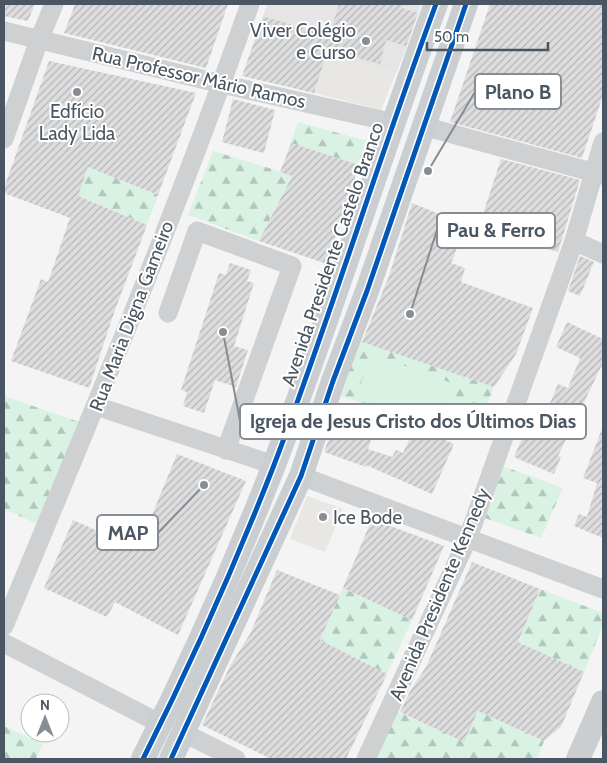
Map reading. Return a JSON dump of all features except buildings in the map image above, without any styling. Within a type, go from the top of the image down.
[{"type":"main road","name":"Avenida Presidente Castelo Branco","points":[[143,759],[225,585],[274,465],[436,4]]},
{"type":"main road","points":[[171,759],[301,476],[466,4]]},
{"type":"main road","points":[[340,280],[367,290]]},
{"type":"main road","points":[[578,759],[603,702]]},
{"type":"street","points":[[4,139],[39,40],[54,4]]},
{"type":"street","name":"Rua Maria Digna Gameiro","points":[[4,626],[96,406],[222,84],[250,4]]},
{"type":"street","name":"Rua Professor Mário Ramos","points":[[4,31],[222,84],[395,122]]},
{"type":"street","points":[[423,126],[598,174]]},
{"type":"street","name":"Avenida Presidente Kennedy","points":[[366,759],[468,538],[598,174],[603,142]]},
{"type":"street","points":[[168,313],[197,231],[292,266],[226,450]]},
{"type":"street","points":[[574,241],[603,254]]},
{"type":"street","points":[[96,406],[274,465]]},
{"type":"street","points":[[301,476],[603,589]]},
{"type":"street","points":[[4,643],[161,724]]},
{"type":"street","points":[[184,733],[236,759]]},
{"type":"shaded area","name":"Viver Colégio e Curso","points":[[267,4],[421,4],[396,73],[321,52],[263,16]]},
{"type":"shaded area","points":[[327,53],[396,73],[381,110],[314,93]]},
{"type":"shaded area","points":[[307,496],[343,509],[325,552],[290,539]]},
{"type":"green space","points":[[298,122],[367,141],[359,165],[291,143]]},
{"type":"green space","points":[[213,151],[292,175],[259,241],[188,215]]},
{"type":"green space","points":[[88,167],[158,195],[147,225],[78,196]]},
{"type":"green space","points":[[359,341],[494,387],[473,440],[339,395]]},
{"type":"green space","points":[[372,354],[454,384],[439,426],[356,396]]},
{"type":"green space","points":[[4,396],[85,424],[37,524],[4,509]]},
{"type":"green space","points":[[500,465],[563,488],[541,538],[479,516]]},
{"type":"green space","points":[[343,588],[412,620],[387,674],[320,640]]},
{"type":"green space","points":[[540,589],[603,613],[603,625],[584,672],[518,642]]},
{"type":"green space","points":[[396,711],[464,741],[478,711],[544,741],[537,759],[372,759]]},
{"type":"green space","points":[[4,726],[20,733],[20,743],[43,744],[36,759],[4,759]]},
{"type":"cycle path","points":[[143,759],[212,614],[274,465],[436,4]]},
{"type":"cycle path","points":[[171,759],[301,476],[466,4]]},
{"type":"place","name":"Viver Colégio e Curso","points":[[366,41]]},
{"type":"place","name":"Edfício Lady Lida","points":[[77,92]]},
{"type":"place","name":"Plano B","points":[[428,171]]},
{"type":"place","name":"Pau & Ferro","points":[[410,314]]},
{"type":"place","name":"Igreja de Jesus Cristo dos Últimos Dias","points":[[223,332]]},
{"type":"place","name":"MAP","points":[[204,485]]},
{"type":"place","name":"Ice Bode","points":[[323,517]]}]
